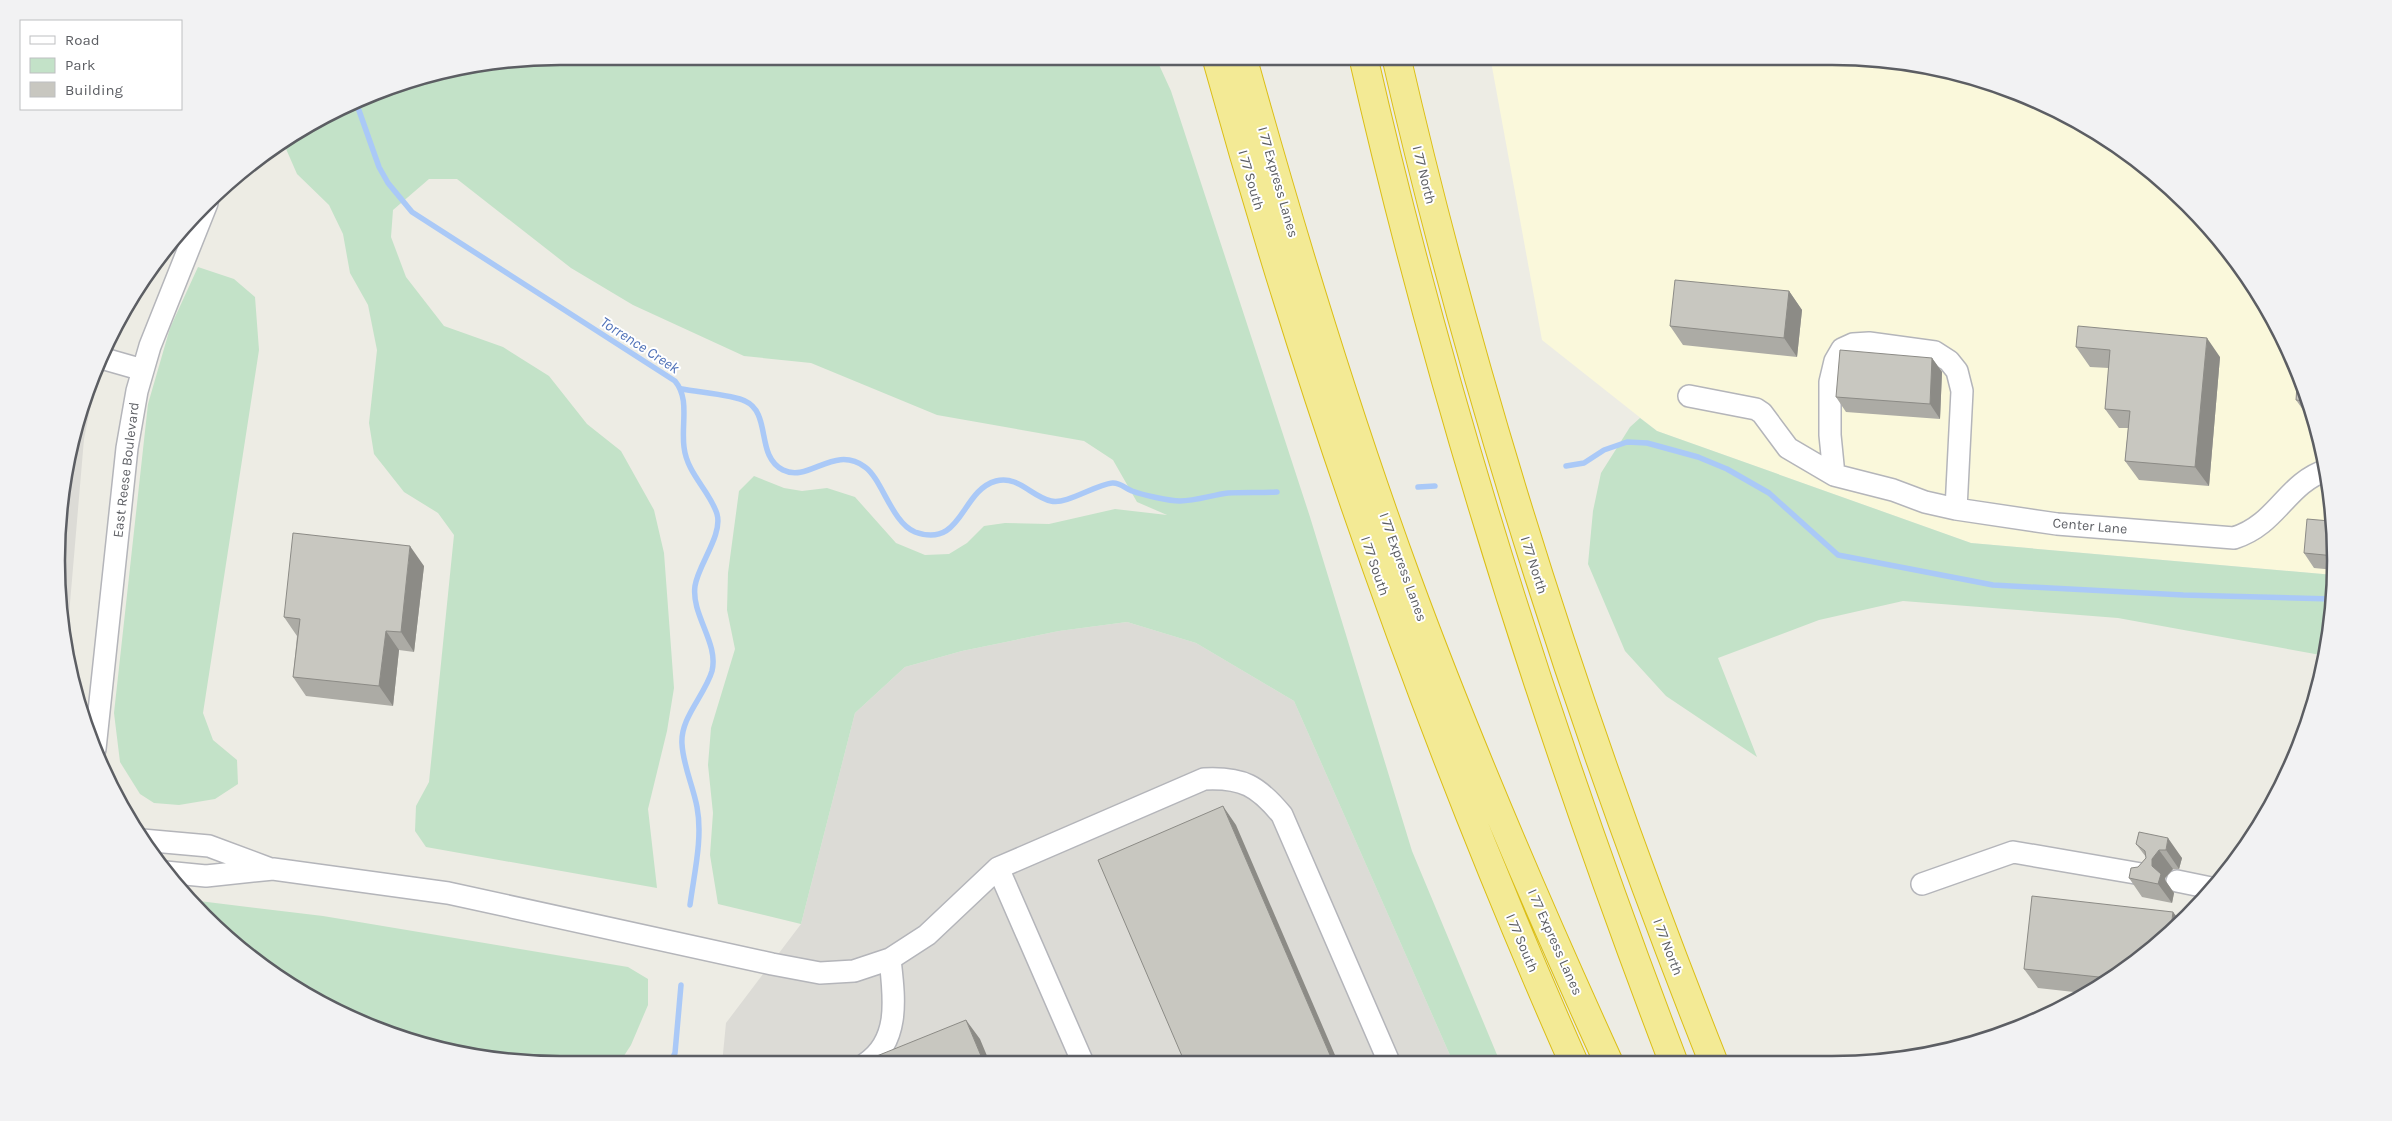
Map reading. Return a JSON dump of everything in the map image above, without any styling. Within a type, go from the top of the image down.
[{"type":"highway","name":"I 77 South","points":[[1219,65],[1290,312],[1380,579],[1433,724],[1570,1056]]},
{"type":"highway","name":"I 77 Express Lanes","points":[[1245,65],[1314,304],[1407,579],[1459,715],[1514,849],[1606,1056]]},
{"type":"highway","points":[[1365,65],[1414,262],[1494,541],[1583,818],[1671,1056]]},
{"type":"highway","name":"I 77 North","points":[[1398,65],[1449,273],[1524,532],[1615,806],[1711,1056]]},
{"type":"street","name":"East Reese Boulevard","points":[[97,734],[127,448],[137,391],[183,240]]},
{"type":"street","points":[[1834,475],[1830,435],[1830,382],[1835,361],[1842,349],[1853,344],[1869,343],[1935,352],[1953,366],[1957,372],[1962,391],[1956,509]]},
{"type":"street","points":[[108,360],[143,370]]},
{"type":"street","name":"Center Lane","points":[[1689,396],[1756,409],[1762,413],[1788,448],[1834,475],[1894,490],[1925,502],[1956,509],[2057,524],[2234,538],[2256,529],[2277,510],[2304,480],[2319,474]]},
{"type":"street","points":[[152,841],[209,846],[273,869],[448,893],[820,973],[854,971],[890,959],[928,935],[998,868],[1204,779],[1226,778],[1245,784],[1265,794],[1282,816],[1386,1056]]},
{"type":"street","points":[[1922,884],[2013,852],[2147,875]]},
{"type":"street","points":[[998,868],[1080,1056]]},
{"type":"street","points":[[176,873],[206,876],[273,869]]},
{"type":"street","points":[[2177,881],[2204,887]]},
{"type":"street","points":[[877,1056],[886,1040],[893,1020],[894,995],[890,959]]},
{"type":"shaded area","points":[[1492,65],[1864,66],[1928,75],[1991,91],[2051,116],[2079,131],[2133,167],[2182,210],[2225,259],[2261,313],[2276,341],[2301,401],[2310,432],[2323,496],[2326,528],[2327,574],[1971,543],[1657,431],[1542,340]]},
{"type":"shaded area","points":[[92,397],[84,439],[69,620],[65,560],[69,496],[82,432]]},
{"type":"shaded area","points":[[1127,622],[1196,643],[1294,701],[1450,1056],[723,1056],[726,1023],[801,924],[855,713],[905,667],[962,651],[1059,631]]},
{"type":"green space","points":[[560,65],[1159,65],[1171,91],[1310,517],[1412,851],[1497,1056],[1450,1056],[1294,701],[1196,643],[1127,622],[1059,631],[962,651],[905,667],[855,713],[801,924],[718,904],[710,855],[713,813],[708,765],[711,728],[735,649],[727,610],[728,573],[739,491],[754,476],[784,488],[802,491],[827,488],[855,497],[896,543],[925,555],[949,554],[967,543],[984,526],[1005,523],[1049,524],[1115,509],[1167,515],[1137,502],[1113,460],[1084,441],[937,415],[811,363],[744,356],[633,305],[571,268],[457,179],[429,179],[393,210],[391,237],[406,277],[444,326],[503,347],[549,376],[587,424],[621,451],[654,510],[664,553],[674,688],[667,731],[648,809],[657,888],[426,847],[415,831],[416,806],[429,782],[454,535],[438,513],[404,492],[374,454],[369,423],[377,350],[368,305],[350,273],[343,234],[329,205],[297,174],[286,148],[341,116],[401,91],[432,82],[496,69]]},
{"type":"green space","points":[[198,267],[234,279],[255,297],[259,350],[203,713],[213,740],[237,760],[238,784],[215,799],[179,805],[154,803],[140,794],[120,762],[114,713],[148,404],[170,328]]},
{"type":"green space","points":[[1640,418],[1657,431],[1971,543],[2327,574],[2323,625],[2317,654],[2118,618],[1903,601],[1819,620],[1718,658],[1757,757],[1666,696],[1625,651],[1588,564],[1593,511],[1601,473],[1630,427]]},
{"type":"green space","points":[[201,901],[323,916],[628,967],[648,979],[648,1005],[631,1045],[624,1056],[528,1055],[464,1046],[401,1030],[341,1005],[285,972],[234,933]]},
{"type":"building","points":[[1675,280],[1789,291],[1784,338],[1670,326]]},
{"type":"building","points":[[2078,326],[2207,338],[2195,467],[2125,461],[2130,411],[2105,409],[2110,350],[2076,347]]},
{"type":"building","points":[[1840,350],[1932,358],[1930,404],[1836,397]]},
{"type":"building","points":[[2297,390],[2301,400],[2296,400]]},
{"type":"building","points":[[2307,519],[2325,521],[2327,555],[2304,553]]},
{"type":"building","points":[[293,533],[410,546],[401,632],[386,631],[379,686],[293,677],[300,619],[284,617]]},
{"type":"building","points":[[1223,806],[1330,1056],[1182,1056],[1098,860]]},
{"type":"building","points":[[2139,832],[2168,838],[2166,850],[2159,850],[2152,859],[2152,866],[2161,874],[2158,884],[2129,878],[2131,868],[2138,867],[2146,858],[2145,851],[2136,844]]},
{"type":"building","points":[[2032,896],[2173,912],[2172,920],[2158,933],[2133,954],[2099,977],[2024,969]]},
{"type":"building","points":[[966,1020],[981,1056],[877,1056]]},
{"type":"waterway","name":"Torrence Creek","points":[[358,109],[379,167],[388,183],[412,212],[675,381],[680,388],[684,404],[683,438],[686,457],[689,466],[714,506],[718,522],[717,531],[695,586],[697,608],[712,650],[712,671],[682,734],[684,760],[699,819],[697,856],[690,905]]},
{"type":"waterway","points":[[682,389],[740,399],[753,407],[762,424],[769,455],[774,464],[783,470],[793,473],[802,472],[832,461],[843,460],[854,461],[865,467],[877,481],[900,520],[915,532],[931,535],[943,533],[952,526],[984,487],[996,481],[1004,480],[1018,484],[1051,501],[1072,498],[1097,487],[1112,483],[1120,484],[1132,491],[1143,494],[1180,501],[1228,493],[1277,492]]},
{"type":"waterway","points":[[1566,466],[1584,463],[1604,450],[1627,442],[1647,443],[1698,457],[1727,469],[1769,493],[1838,555],[1993,585],[2183,595],[2325,599]]},
{"type":"waterway","points":[[1418,487],[1435,486]]},
{"type":"waterway","name":"Torrence Creek","points":[[674,1056],[681,985]]}]
